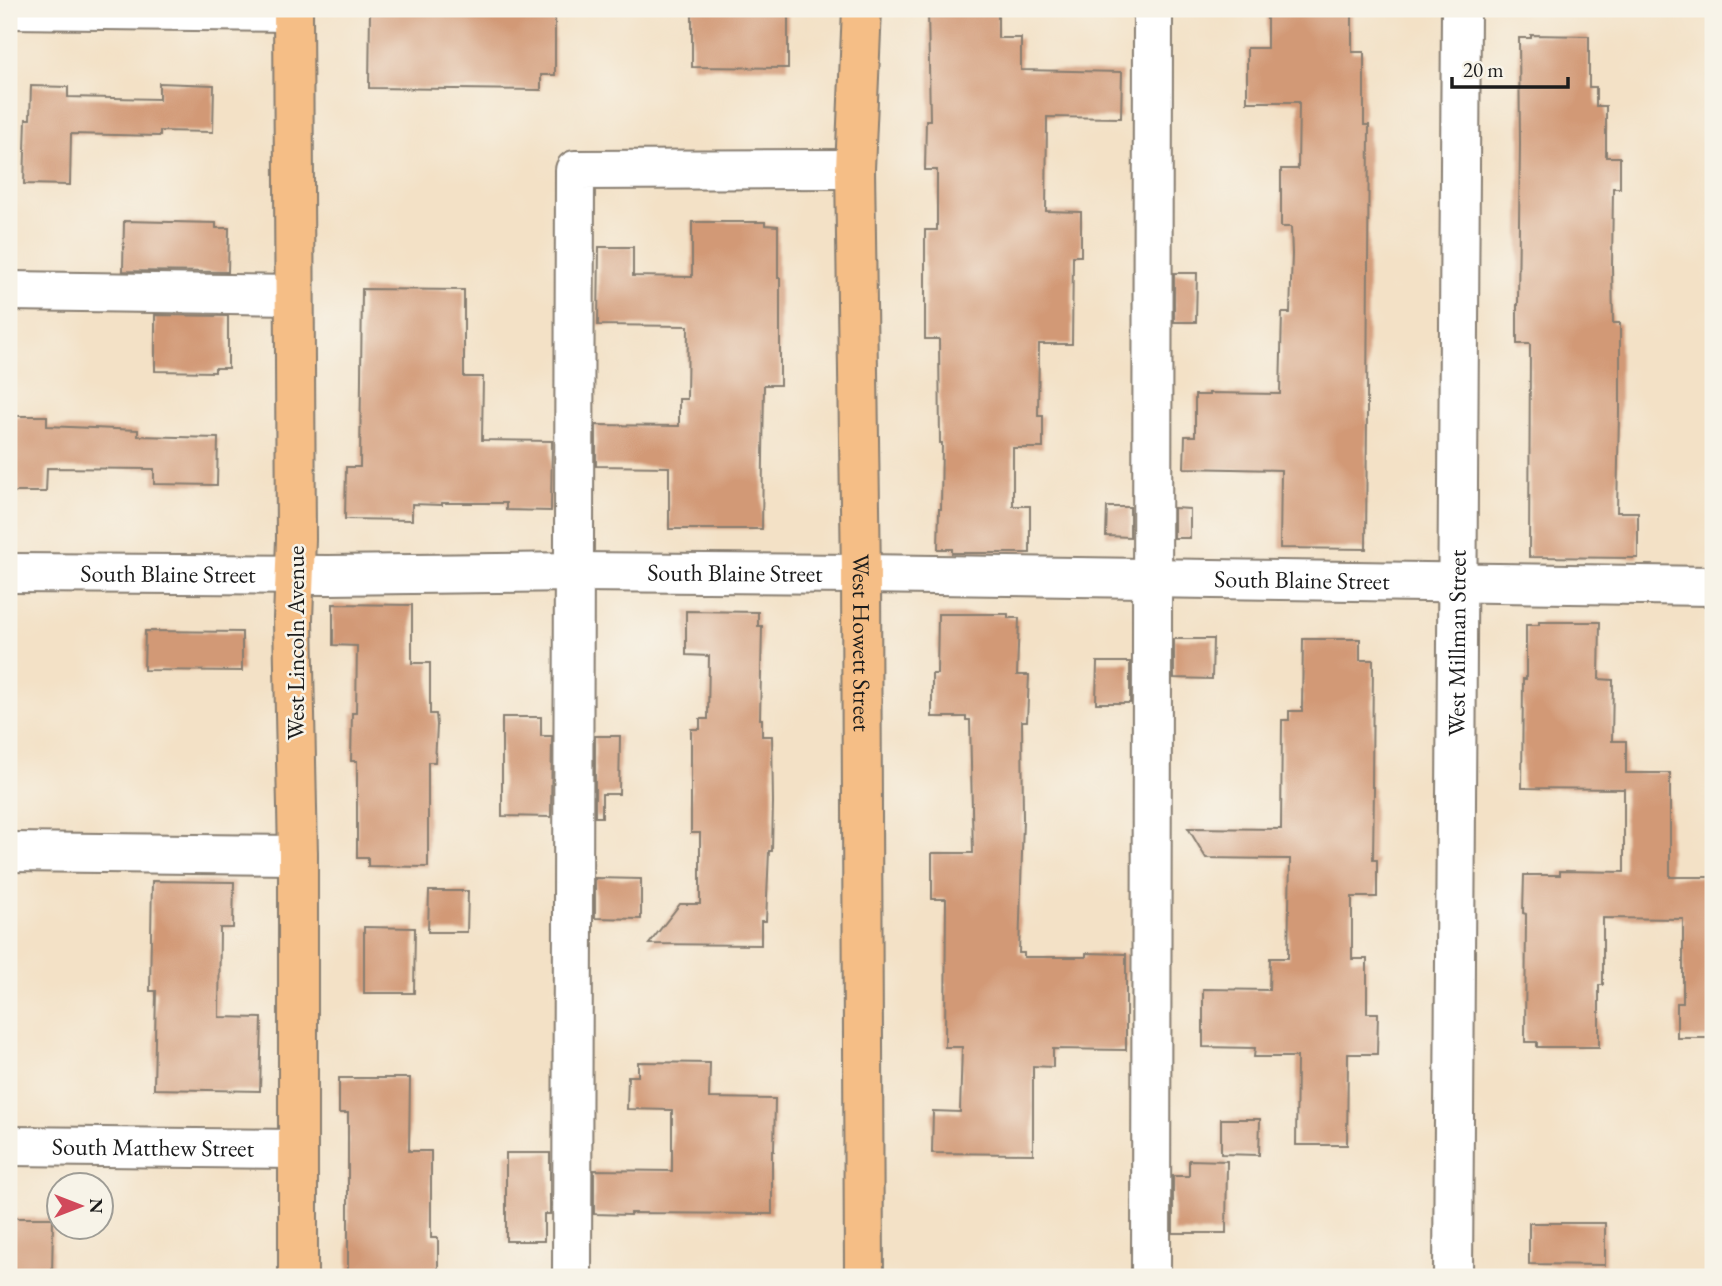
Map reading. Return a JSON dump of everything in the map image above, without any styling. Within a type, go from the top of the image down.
[{"type":"main road","name":"West Howett Street","points":[[862,9],[855,169],[862,573],[863,1277]]},
{"type":"main road","name":"West Lincoln Avenue","points":[[293,10],[296,540],[293,619],[298,855],[298,1277]]},
{"type":"street","points":[[9,9],[293,10]]},
{"type":"street","points":[[1151,1277],[1153,9]]},
{"type":"street","name":"West Millman Street","points":[[1453,1277],[1461,9]]},
{"type":"street","points":[[572,1277],[575,170],[855,169]]},
{"type":"street","points":[[9,291],[293,295]]},
{"type":"street","name":"South Blaine Street","points":[[9,573],[862,573],[1713,586]]},
{"type":"street","points":[[9,852],[298,855]]},
{"type":"street","name":"South Matthew Street","points":[[9,1146],[297,1149]]},
{"type":"building","points":[[370,9],[555,9],[555,75],[541,75],[541,90],[369,88]]},
{"type":"building","points":[[692,9],[788,9],[788,68],[692,67]]},
{"type":"building","points":[[928,9],[998,9],[998,38],[1021,38],[1021,70],[1122,72],[1121,118],[1047,117],[1046,211],[1081,212],[1081,256],[1073,256],[1072,344],[1039,344],[1038,416],[1043,416],[1043,448],[1013,448],[1013,506],[1030,506],[1030,553],[952,553],[952,549],[938,549],[942,443],[939,339],[925,339],[925,230],[937,230],[937,170],[925,170],[926,120],[930,120]]},
{"type":"building","points":[[1267,9],[1352,9],[1352,52],[1364,52],[1364,125],[1369,125],[1366,549],[1280,548],[1281,470],[1184,468],[1185,436],[1195,436],[1195,395],[1280,394],[1282,313],[1290,313],[1292,254],[1291,227],[1281,227],[1281,169],[1298,169],[1299,102],[1247,102],[1247,48],[1267,48]]},
{"type":"building","points":[[1531,35],[1589,36],[1589,87],[1596,87],[1596,106],[1606,106],[1606,157],[1620,157],[1620,188],[1613,188],[1612,267],[1613,323],[1620,323],[1617,512],[1638,512],[1638,558],[1529,557],[1530,344],[1517,344],[1517,305],[1519,38],[1531,38]]},
{"type":"building","points":[[159,83],[214,85],[213,132],[160,131],[160,136],[71,134],[70,185],[24,184],[26,119],[30,119],[31,86],[68,87],[68,97],[159,99]]},
{"type":"building","points":[[124,221],[216,223],[216,228],[229,228],[228,272],[123,271]]},
{"type":"building","points":[[692,222],[765,222],[765,225],[778,226],[780,385],[764,385],[762,529],[669,529],[669,467],[596,466],[596,425],[679,426],[679,399],[687,399],[688,326],[598,325],[599,247],[633,247],[633,276],[692,277]]},
{"type":"building","points":[[1174,273],[1197,273],[1196,322],[1174,322]]},
{"type":"building","points":[[362,289],[464,290],[464,377],[483,377],[482,440],[552,441],[551,511],[506,510],[506,503],[412,504],[412,520],[345,519],[346,467],[360,467]]},
{"type":"building","points":[[155,315],[228,316],[228,368],[215,368],[215,372],[155,371]]},
{"type":"building","points":[[9,416],[47,416],[47,426],[138,430],[138,436],[218,438],[217,485],[154,484],[154,469],[47,468],[46,492],[9,492]]},
{"type":"building","points":[[1107,507],[1130,507],[1130,537],[1106,536]]},
{"type":"building","points":[[1174,508],[1190,509],[1190,538],[1174,538]]},
{"type":"building","points":[[333,604],[412,605],[412,663],[430,663],[430,714],[436,714],[437,725],[435,762],[428,762],[428,867],[368,866],[368,858],[357,858],[357,761],[351,761],[352,713],[356,713],[357,646],[333,645]]},
{"type":"building","points":[[686,611],[758,612],[758,626],[762,626],[760,719],[762,736],[772,736],[773,802],[772,851],[769,851],[766,921],[761,921],[761,945],[649,944],[680,904],[700,904],[700,833],[691,833],[691,729],[700,729],[700,719],[708,719],[709,656],[686,655]]},
{"type":"building","points":[[938,614],[1008,614],[1008,618],[1019,618],[1017,675],[1029,675],[1027,721],[1022,721],[1023,819],[1019,953],[1024,953],[1024,957],[1086,957],[1086,953],[1126,954],[1126,1050],[1053,1049],[1053,1067],[1033,1066],[1033,1154],[932,1153],[933,1111],[960,1112],[962,1047],[945,1047],[946,899],[932,899],[932,853],[973,853],[970,720],[966,720],[966,717],[932,717],[932,674],[937,674]]},
{"type":"building","points":[[1539,622],[1600,622],[1599,679],[1613,680],[1612,741],[1626,741],[1626,773],[1670,773],[1670,877],[1713,877],[1713,1038],[1677,1038],[1677,1003],[1683,1003],[1683,919],[1603,918],[1599,1047],[1537,1047],[1537,1042],[1525,1042],[1524,875],[1560,875],[1560,871],[1624,872],[1624,789],[1522,788],[1526,625],[1539,625]]},
{"type":"building","points":[[145,631],[242,632],[242,671],[144,670]]},
{"type":"building","points":[[1174,639],[1213,639],[1212,679],[1174,678]]},
{"type":"building","points":[[1303,639],[1360,639],[1360,660],[1373,660],[1373,860],[1377,860],[1377,897],[1352,897],[1352,959],[1367,959],[1367,1013],[1378,1013],[1377,1054],[1348,1054],[1347,1145],[1296,1145],[1297,1057],[1254,1057],[1255,1048],[1203,1047],[1203,989],[1269,990],[1270,958],[1288,958],[1290,859],[1206,858],[1188,828],[1281,829],[1282,720],[1289,720],[1289,711],[1302,711]]},
{"type":"building","points":[[1097,662],[1130,662],[1130,703],[1096,703]]},
{"type":"building","points":[[502,717],[541,717],[541,736],[552,736],[551,817],[502,816]]},
{"type":"building","points":[[595,736],[620,736],[619,794],[602,794],[602,817],[595,817]]},
{"type":"building","points":[[595,878],[641,879],[641,919],[595,918]]},
{"type":"building","points":[[152,881],[234,882],[233,928],[220,928],[219,1017],[262,1018],[260,1091],[154,1089],[156,991],[150,991]]},
{"type":"building","points":[[429,891],[468,891],[467,932],[428,932]]},
{"type":"building","points":[[364,927],[415,928],[414,993],[364,993]]},
{"type":"building","points":[[638,1062],[710,1063],[709,1098],[775,1099],[772,1214],[594,1214],[594,1170],[672,1171],[672,1110],[627,1109],[628,1076],[638,1076]]},
{"type":"building","points":[[339,1078],[410,1078],[409,1151],[431,1151],[431,1238],[438,1238],[438,1277],[348,1277],[348,1113],[339,1113]]},
{"type":"building","points":[[1221,1119],[1260,1119],[1259,1155],[1221,1154]]},
{"type":"building","points":[[506,1153],[550,1153],[550,1214],[544,1214],[544,1241],[506,1241]]},
{"type":"building","points":[[1189,1160],[1227,1161],[1226,1233],[1173,1233],[1173,1176],[1189,1176]]},
{"type":"building","points":[[9,1218],[46,1218],[46,1240],[53,1240],[52,1277],[9,1277]]},
{"type":"building","points":[[1529,1223],[1605,1223],[1605,1265],[1529,1264]]}]
